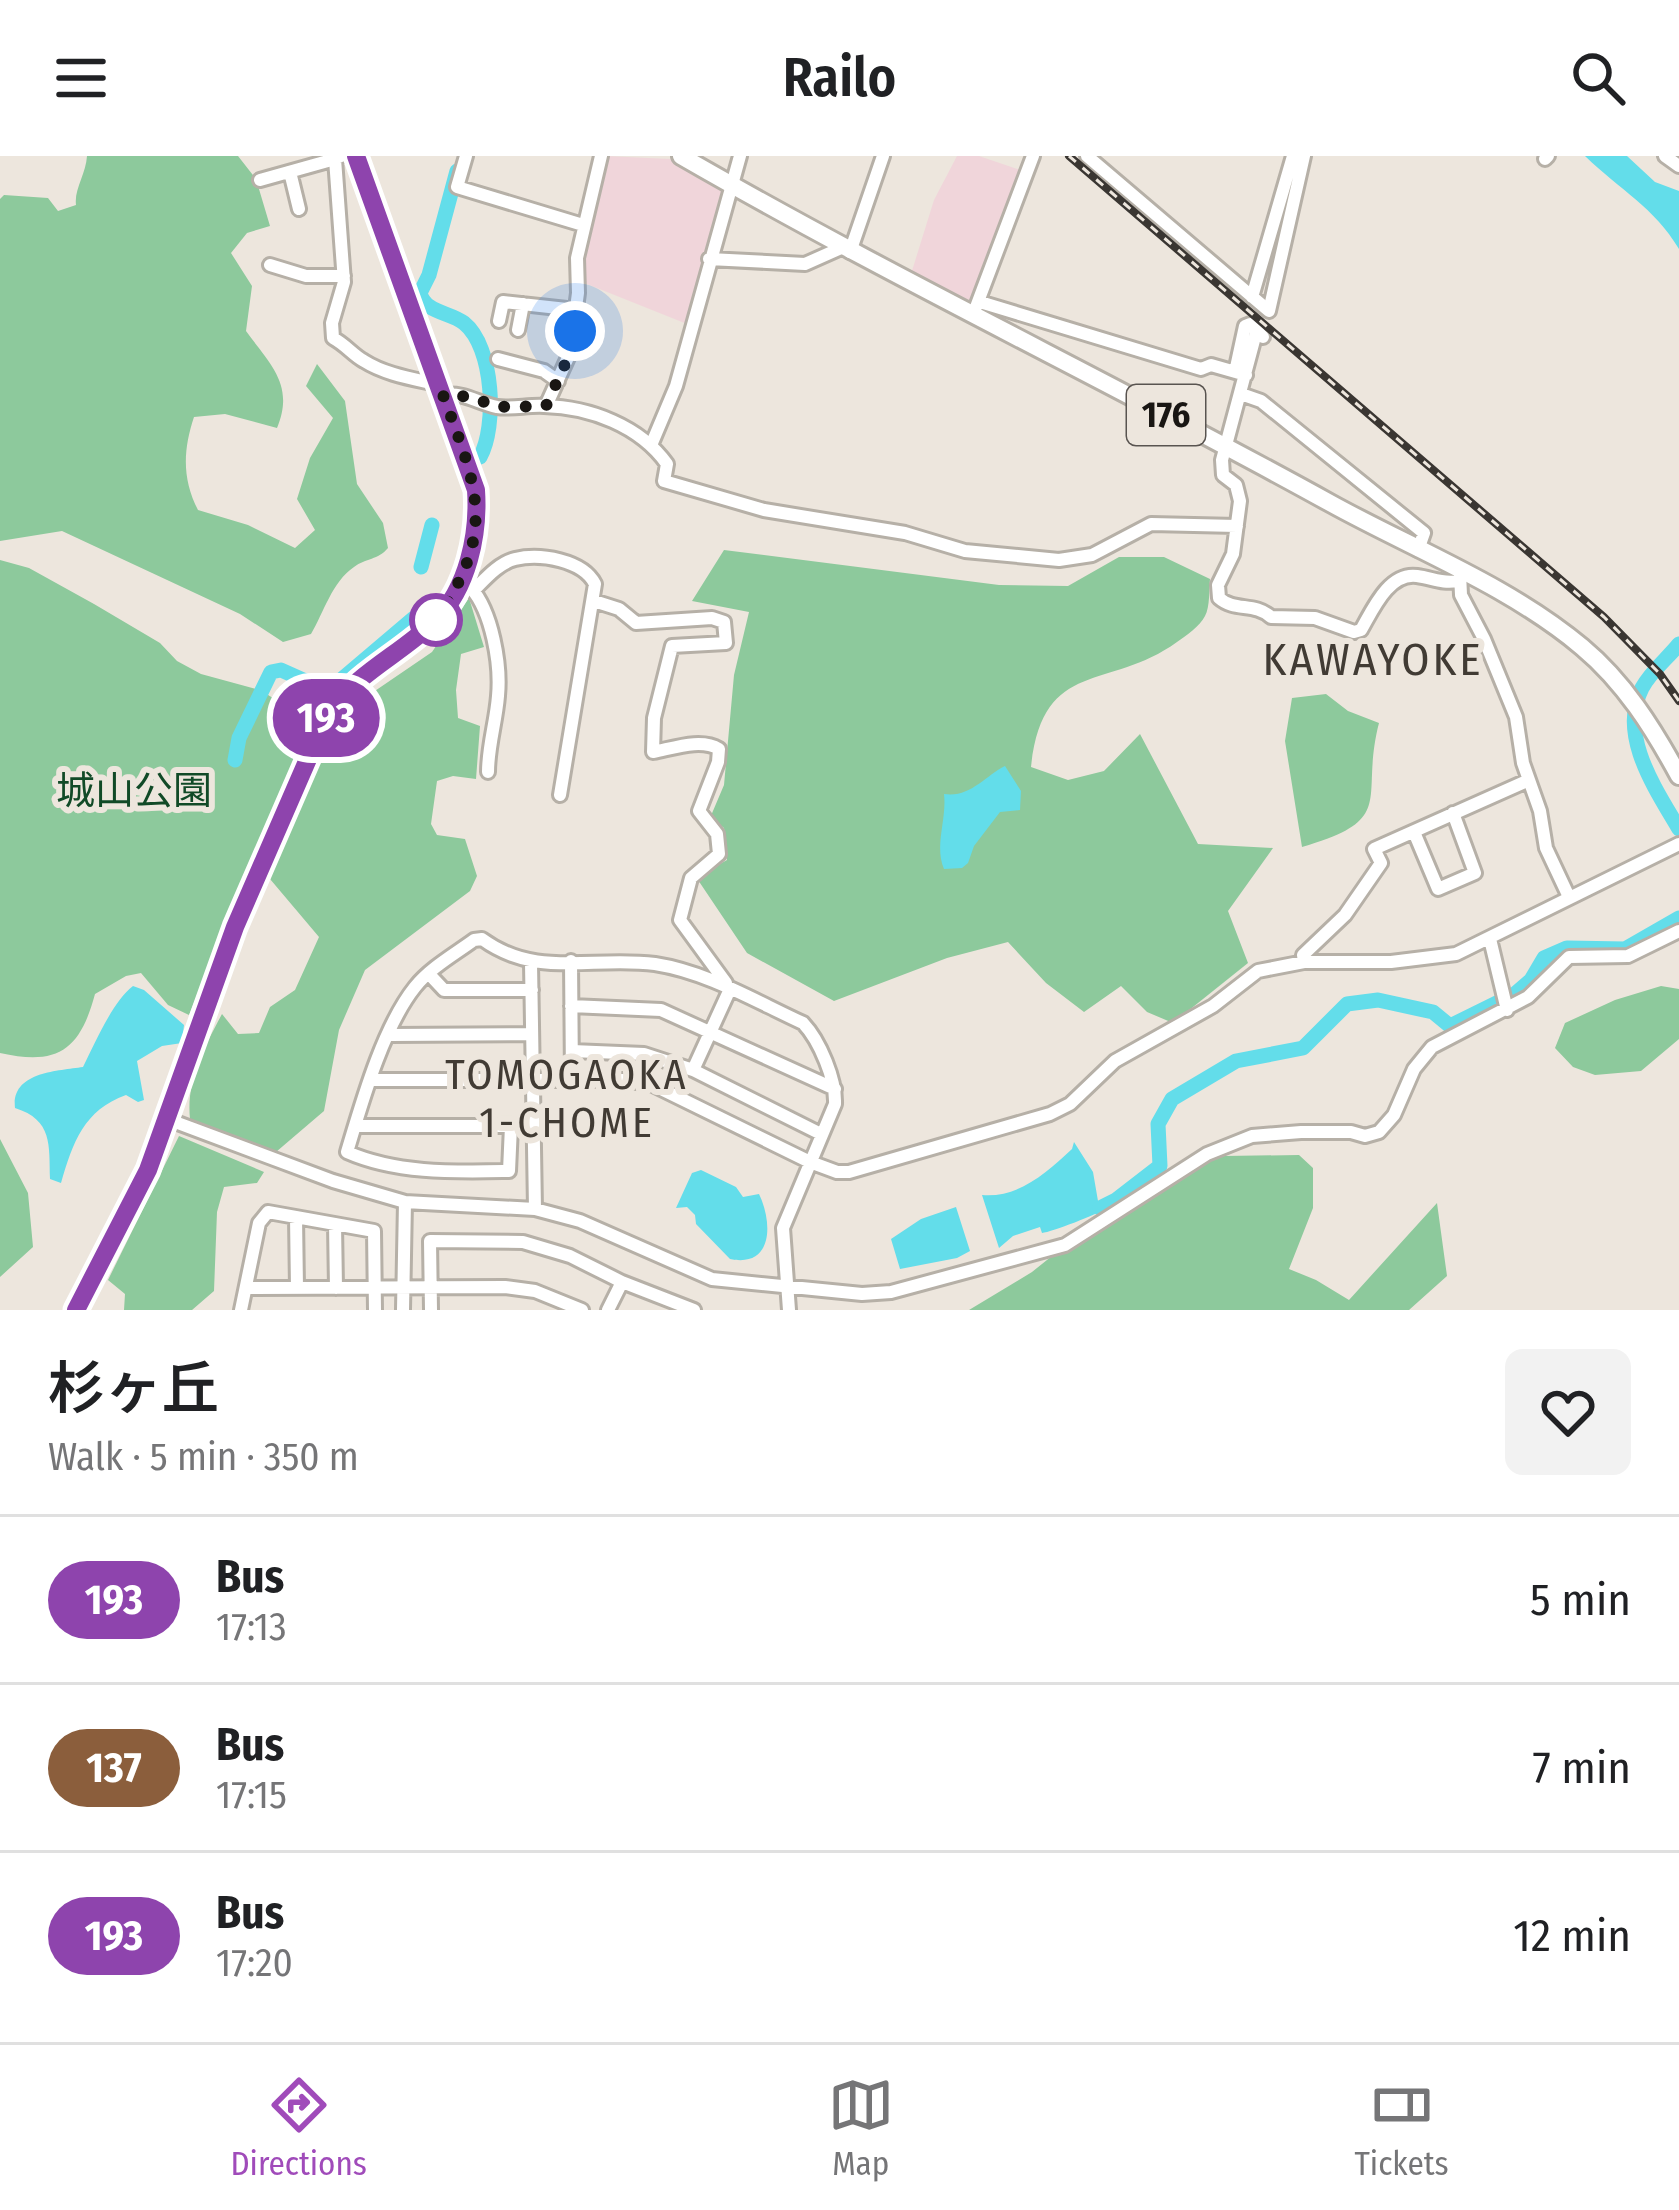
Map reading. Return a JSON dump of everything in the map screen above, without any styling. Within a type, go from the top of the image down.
[{"type":"highway","name":"176","points":[[681,156],[846,250],[976,307],[1049,356],[1228,445],[1459,577],[1556,626],[1603,665],[1635,705],[1679,776]]},
{"type":"main road","points":[[76,1310],[148,1170],[235,927],[328,713],[349,686],[436,620],[468,586],[476,490],[356,156]]},
{"type":"street","points":[[466,156],[457,187],[583,225]]},
{"type":"street","points":[[546,406],[570,353],[577,258],[602,156]]},
{"type":"street","points":[[652,443],[676,386],[740,156]]},
{"type":"street","points":[[709,259],[805,265],[846,250],[883,156]]},
{"type":"street","points":[[1033,156],[976,307],[1201,369],[1210,365],[1240,373]]},
{"type":"street","points":[[1087,156],[1261,303]]},
{"type":"street","points":[[1261,303],[1298,156]]},
{"type":"street","points":[[1261,303],[1298,156]]},
{"type":"street","points":[[1665,156],[1679,166]]},
{"type":"street","points":[[260,180],[338,158],[344,276],[332,323],[333,338],[360,359],[495,407],[546,406],[602,416],[652,443],[667,464],[664,481],[764,510],[904,533],[965,550],[1077,560],[1151,524],[1237,526]]},
{"type":"street","points":[[290,172],[299,209]]},
{"type":"street","points":[[270,265],[306,276],[344,276]]},
{"type":"street","points":[[500,320],[503,302],[576,310]]},
{"type":"street","points":[[518,330],[523,304]]},
{"type":"street","points":[[1245,395],[1240,373],[1245,326],[1250,324],[1263,338],[1245,395],[1228,445],[1221,469],[1240,493],[1233,554],[1216,592],[1224,604],[1260,608],[1271,617],[1315,618],[1354,632],[1361,630],[1377,602],[1401,578],[1411,574],[1447,583],[1459,577],[1516,717],[1546,848],[1569,897]]},
{"type":"street","points":[[1240,373],[1256,333]]},
{"type":"street","points":[[498,359],[544,371],[558,381]]},
{"type":"street","points":[[1245,395],[1261,400],[1424,533],[1418,550]]},
{"type":"street","points":[[488,772],[497,666],[485,614],[468,586],[516,559],[576,564],[589,572],[595,584],[594,601],[560,795]]},
{"type":"street","points":[[594,601],[636,622],[712,618],[724,622],[726,643],[672,646],[654,718],[653,752],[709,743],[719,749],[699,811],[717,834],[719,854],[691,878],[680,920],[730,989]]},
{"type":"street","points":[[1304,962],[1303,955],[1345,915],[1381,862],[1374,849],[1529,780]]},
{"type":"street","points":[[1414,832],[1438,889],[1458,881],[1474,873],[1453,813]]},
{"type":"street","points":[[370,1080],[572,1079],[653,1085],[810,1162],[849,1172],[1050,1114],[1070,1104],[1115,1061],[1213,1006],[1258,971],[1304,962],[1436,959],[1490,938],[1679,844]]},
{"type":"street","points":[[167,1119],[333,1181],[405,1202],[535,1209],[580,1221],[693,1274],[729,1282],[862,1294],[890,1292],[1065,1245],[1208,1154],[1252,1136],[1379,1132],[1394,1115],[1414,1069],[1432,1047],[1506,1003],[1528,997],[1569,957],[1628,956],[1679,931]]},
{"type":"street","points":[[511,1126],[509,1171],[433,1171],[369,1162],[347,1151],[370,1080],[409,996],[429,974],[479,938],[531,963],[657,964],[711,979],[811,1031],[836,1089],[835,1104],[783,1228],[789,1310]]},
{"type":"street","points":[[1490,938],[1506,1003]]},
{"type":"street","points":[[571,961],[572,1079]]},
{"type":"street","points":[[531,963],[535,1209]]},
{"type":"street","points":[[429,974],[444,990],[532,990]]},
{"type":"street","points":[[693,1070],[730,989]]},
{"type":"street","points":[[571,1006],[661,1010],[836,1089]]},
{"type":"street","points":[[390,1035],[532,1034]]},
{"type":"street","points":[[572,1051],[644,1054],[693,1070],[821,1134]]},
{"type":"street","points":[[355,1126],[532,1126]]},
{"type":"street","points":[[403,1310],[405,1202]]},
{"type":"street","points":[[242,1310],[263,1214],[374,1231],[375,1310]]},
{"type":"street","points":[[296,1216],[297,1288]]},
{"type":"street","points":[[335,1225],[336,1288]]},
{"type":"street","points":[[431,1310],[430,1240],[524,1242],[570,1256],[694,1310]]},
{"type":"street","points":[[608,1310],[622,1282]]},
{"type":"street","points":[[246,1288],[430,1286],[535,1291],[581,1310]]},
{"type":"street","points":[[890,1292],[892,1310]]},
{"type":"shaded area","points":[[605,156],[670,159],[720,187],[722,195],[701,264],[701,287],[687,324],[582,282],[582,255]]},
{"type":"shaded area","points":[[957,156],[979,156],[1023,171],[976,300],[969,305],[911,274],[934,200]]},
{"type":"green space","points":[[87,156],[238,156],[256,179],[270,226],[247,233],[231,253],[252,286],[246,331],[277,376],[282,413],[277,428],[225,414],[194,417],[186,453],[187,476],[198,510],[248,525],[295,548],[315,530],[297,499],[310,458],[333,418],[306,386],[317,364],[345,401],[357,484],[383,523],[388,548],[346,573],[311,634],[283,642],[240,614],[62,531],[0,541],[0,199],[4,195],[48,198],[58,211],[76,205]]},
{"type":"green space","points":[[724,550],[999,585],[1068,586],[1119,557],[1164,557],[1210,579],[1207,612],[1188,634],[1151,657],[1064,692],[1049,708],[1038,732],[1031,767],[1068,780],[1104,771],[1140,734],[1198,844],[1273,848],[1228,911],[1248,963],[1173,1023],[1147,1012],[1121,986],[1084,1012],[1046,983],[1008,942],[947,958],[834,1001],[747,953],[696,877],[727,860],[724,828],[710,818],[724,785],[734,675],[749,612],[692,601]]},
{"type":"green space","name":"城山公園","points":[[0,560],[29,568],[94,604],[201,674],[260,690],[310,721],[189,1015],[168,1005],[141,973],[126,976],[95,994],[74,1041],[52,1055],[37,1057],[0,1053]]},
{"type":"green space","points":[[469,598],[484,647],[461,654],[456,690],[458,718],[480,726],[476,779],[453,776],[437,781],[431,824],[437,835],[465,839],[477,876],[470,891],[365,970],[339,1030],[324,1111],[276,1152],[190,1119],[194,1078],[222,1014],[238,1034],[259,1033],[270,1007],[295,990],[319,937],[270,879],[327,741],[347,710],[432,652]]},
{"type":"green space","points":[[1326,694],[1348,711],[1379,723],[1369,803],[1352,827],[1302,847],[1285,741],[1292,698]]},
{"type":"green space","points":[[1661,986],[1679,989],[1679,1039],[1641,1071],[1595,1075],[1573,1067],[1555,1048],[1565,1023]]},
{"type":"green space","points":[[179,1136],[264,1172],[257,1183],[224,1187],[217,1212],[214,1291],[192,1310],[124,1310],[125,1294],[108,1280]]},
{"type":"green space","points":[[0,1139],[28,1193],[33,1247],[0,1277]]},
{"type":"green space","points":[[1299,1155],[1313,1168],[1313,1208],[1289,1269],[1349,1300],[1437,1203],[1447,1276],[1409,1310],[969,1310],[1032,1272],[1153,1175],[1224,1156]]},
{"type":"water","points":[[1585,156],[1627,156],[1655,182],[1679,191],[1679,249],[1648,210]]},
{"type":"water","points":[[1005,766],[1021,791],[1020,810],[1000,812],[974,846],[968,863],[944,869],[940,851],[944,794],[969,790]]},
{"type":"water","points":[[133,986],[184,1025],[182,1043],[162,1046],[137,1061],[144,1100],[126,1095],[100,1109],[82,1129],[61,1183],[50,1179],[43,1127],[15,1108],[16,1096],[20,1087],[38,1075],[83,1067],[112,1012]]},
{"type":"water","points":[[1074,1142],[1093,1172],[1098,1201],[1107,1208],[1047,1232],[1042,1233],[1040,1227],[1013,1236],[999,1248],[982,1195],[1008,1192],[1031,1182],[1072,1149]]},
{"type":"water","points":[[701,1170],[736,1187],[743,1197],[759,1194],[767,1230],[755,1257],[730,1259],[696,1224],[687,1207],[676,1208],[692,1173]]},
{"type":"water","points":[[956,1207],[970,1251],[900,1269],[891,1239],[921,1219]]},
{"type":"waterway","points":[[457,171],[420,293],[432,308],[464,323],[482,350],[490,408],[480,457]]},
{"type":"waterway","points":[[421,567],[432,525]]},
{"type":"waterway","points":[[235,760],[239,738],[271,672],[281,670],[328,691],[414,618]]},
{"type":"waterway","points":[[1679,644],[1642,688],[1634,724],[1642,761],[1679,829]]},
{"type":"waterway","points":[[1100,1208],[1160,1166],[1158,1124],[1172,1099],[1236,1061],[1303,1048],[1347,1004],[1378,1000],[1433,1012],[1450,1026],[1515,994],[1531,980],[1544,958],[1567,948],[1625,949],[1679,918]]},
{"type":"railway","points":[[1069,156],[1604,617],[1660,674],[1679,701]]},
{"type":"bus line","name":"193","points":[[76,1310],[148,1170],[214,980],[328,713],[349,686],[436,620],[461,584],[473,544],[476,490],[356,156]]},
{"type":"district","name":"KAWAYOKE","points":[[1373,660]]},
{"type":"district","name":"TOMOGAOKA 1-CHOME","points":[[567,1099]]},
{"type":"route","points":[[436,620],[461,584],[478,515],[476,490],[443,395],[473,397],[495,407],[546,406],[575,331]]}]
